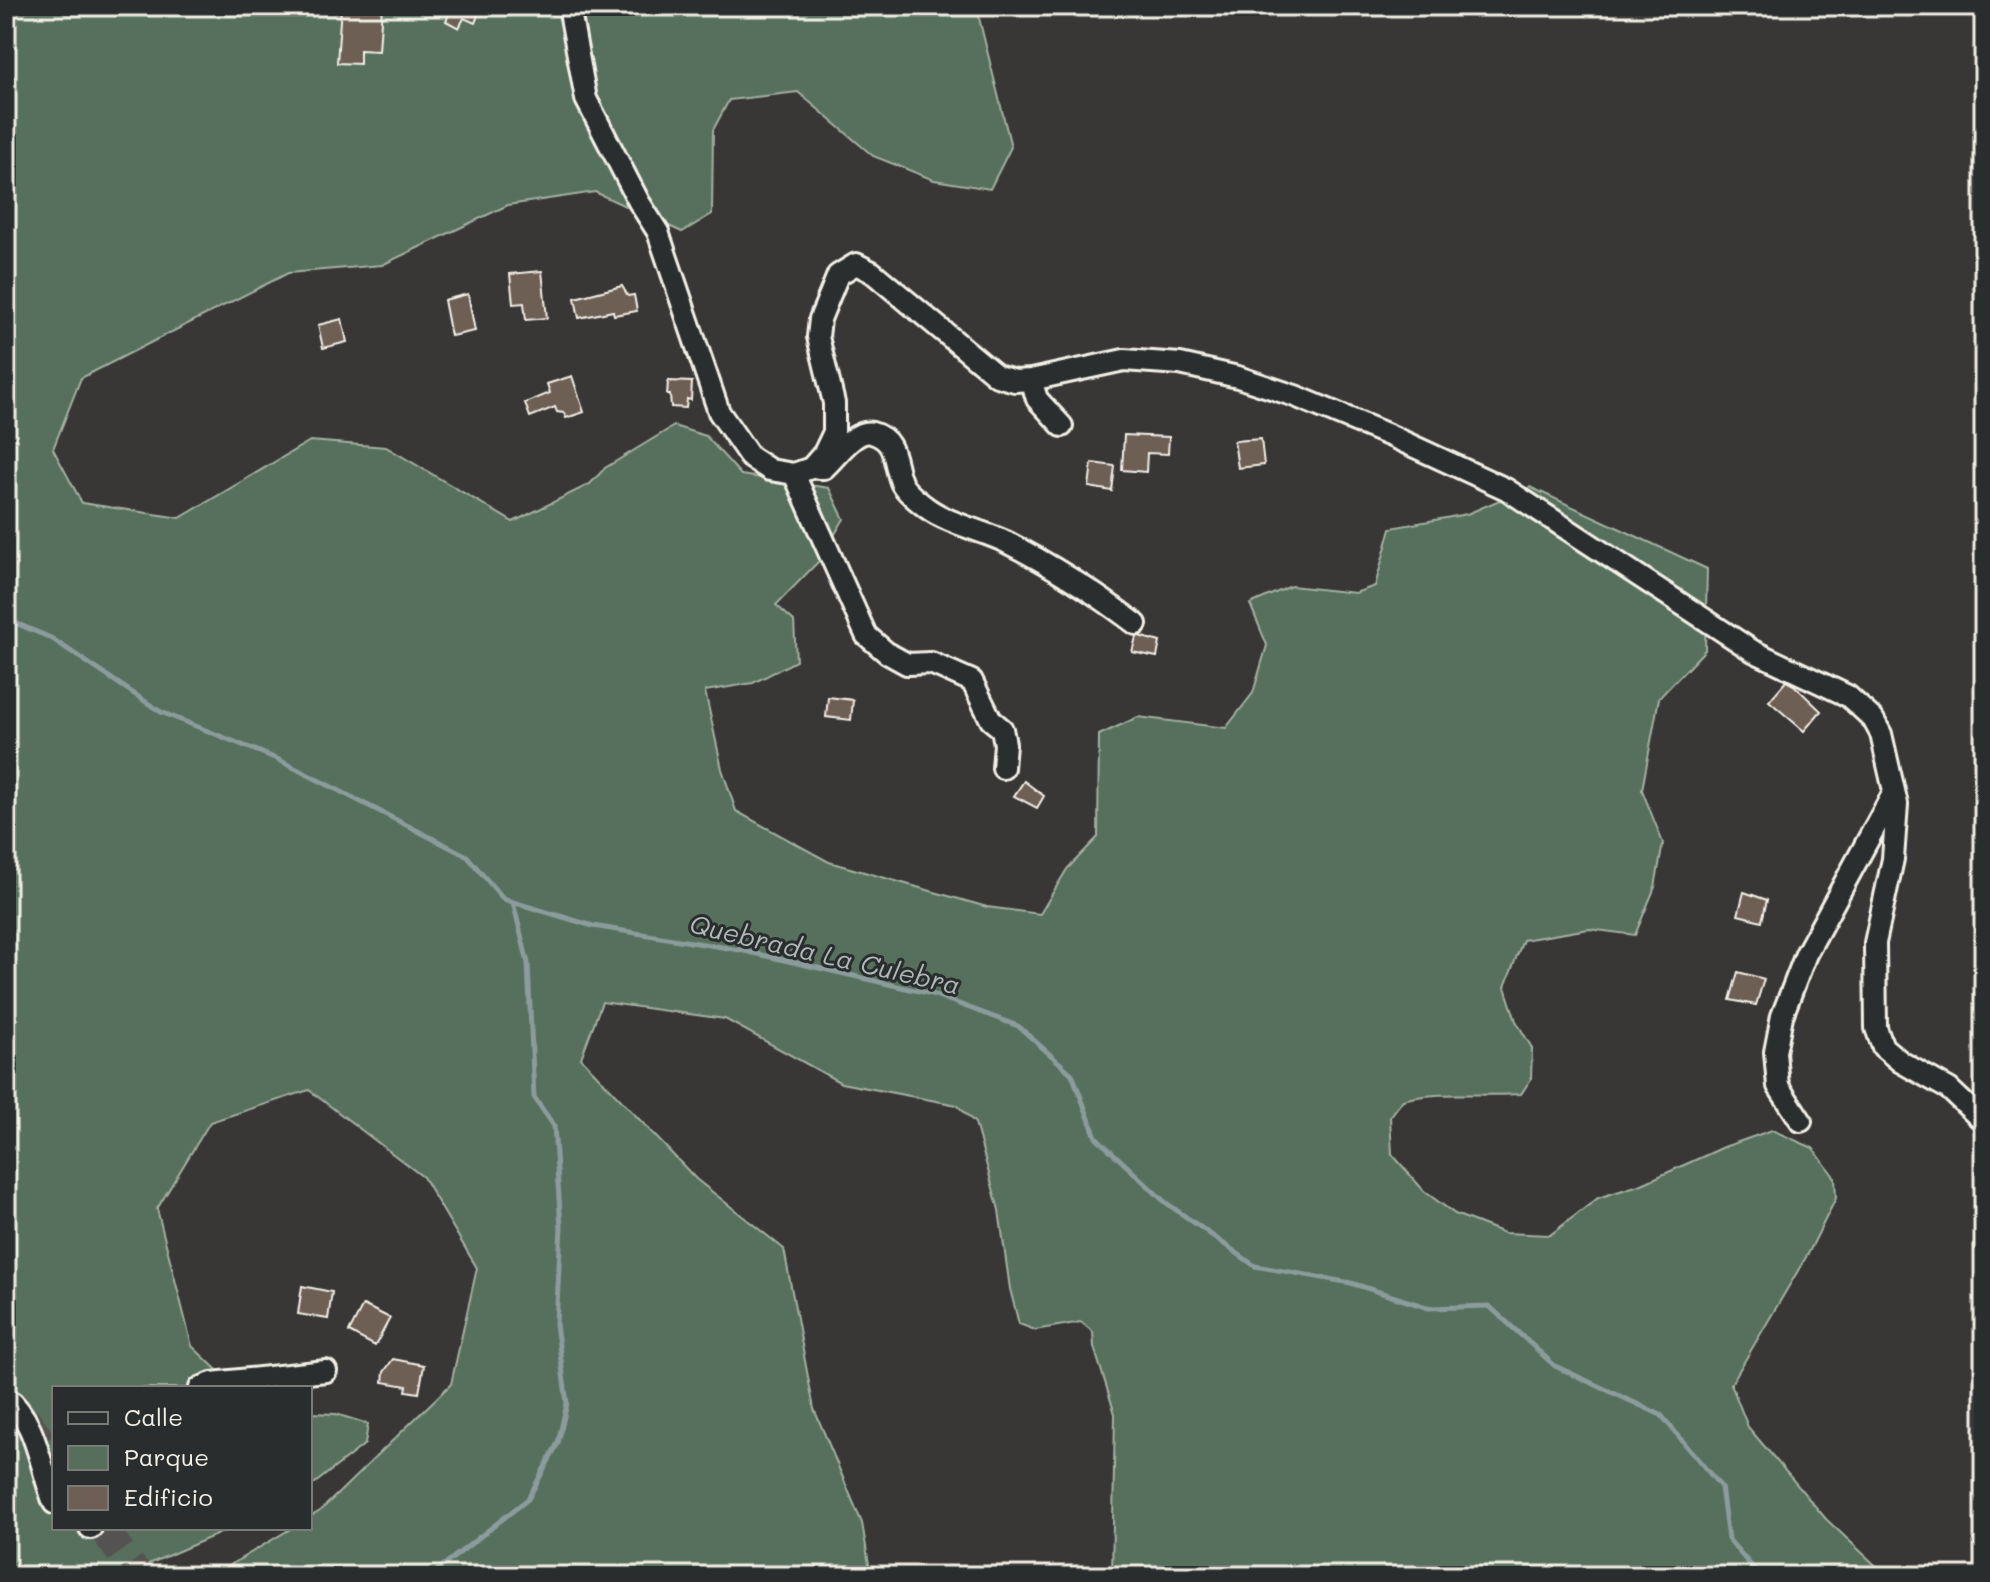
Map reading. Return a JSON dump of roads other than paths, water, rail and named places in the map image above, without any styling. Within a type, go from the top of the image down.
[{"type":"street","points":[[569,6],[586,99],[639,202],[658,232],[719,412],[750,457],[770,470],[803,471],[824,468],[856,435],[867,432],[885,438],[896,456],[901,484],[928,509],[1004,541],[1042,561],[1096,594],[1136,624]]},
{"type":"street","points":[[803,471],[824,453],[834,432],[834,403],[818,337],[820,319],[838,275],[856,264],[872,272],[997,376],[1015,381],[1031,380],[1124,360],[1180,364],[1238,377],[1295,396],[1506,489],[1753,651],[1848,696],[1861,707],[1881,734],[1897,804],[1893,859],[1875,943],[1876,1028],[1883,1047],[1901,1062],[1949,1089],[1984,1122]]},
{"type":"street","points":[[1031,380],[1037,399],[1062,426]]},
{"type":"street","points":[[803,471],[866,635],[887,653],[907,664],[931,663],[972,681],[986,713],[1002,729],[1005,744],[1003,768]]},
{"type":"street","points":[[1801,1121],[1778,1086],[1775,1052],[1782,1016],[1806,954],[1894,792]]},
{"type":"street","points":[[205,1386],[326,1371]]},
{"type":"street","points":[[6,1397],[17,1405],[31,1432],[52,1497]]},
{"type":"waterway","name":"Quebrada La Culebra","points":[[6,619],[51,638],[161,712],[277,759],[467,856],[503,899],[593,926],[740,950],[932,994],[1018,1026],[1072,1074],[1096,1137],[1165,1202],[1255,1266],[1351,1283],[1429,1308],[1489,1306],[1555,1366],[1661,1415],[1721,1487],[1728,1539],[1760,1576]]},
{"type":"waterway","points":[[430,1576],[528,1499],[558,1443],[567,1403],[556,1324],[561,1227],[554,1126],[534,1097],[528,963],[513,902]]},
{"type":"tunnel","points":[[25,1419],[52,1457]]},
{"type":"tunnel","points":[[104,1530],[138,1576]]}]
